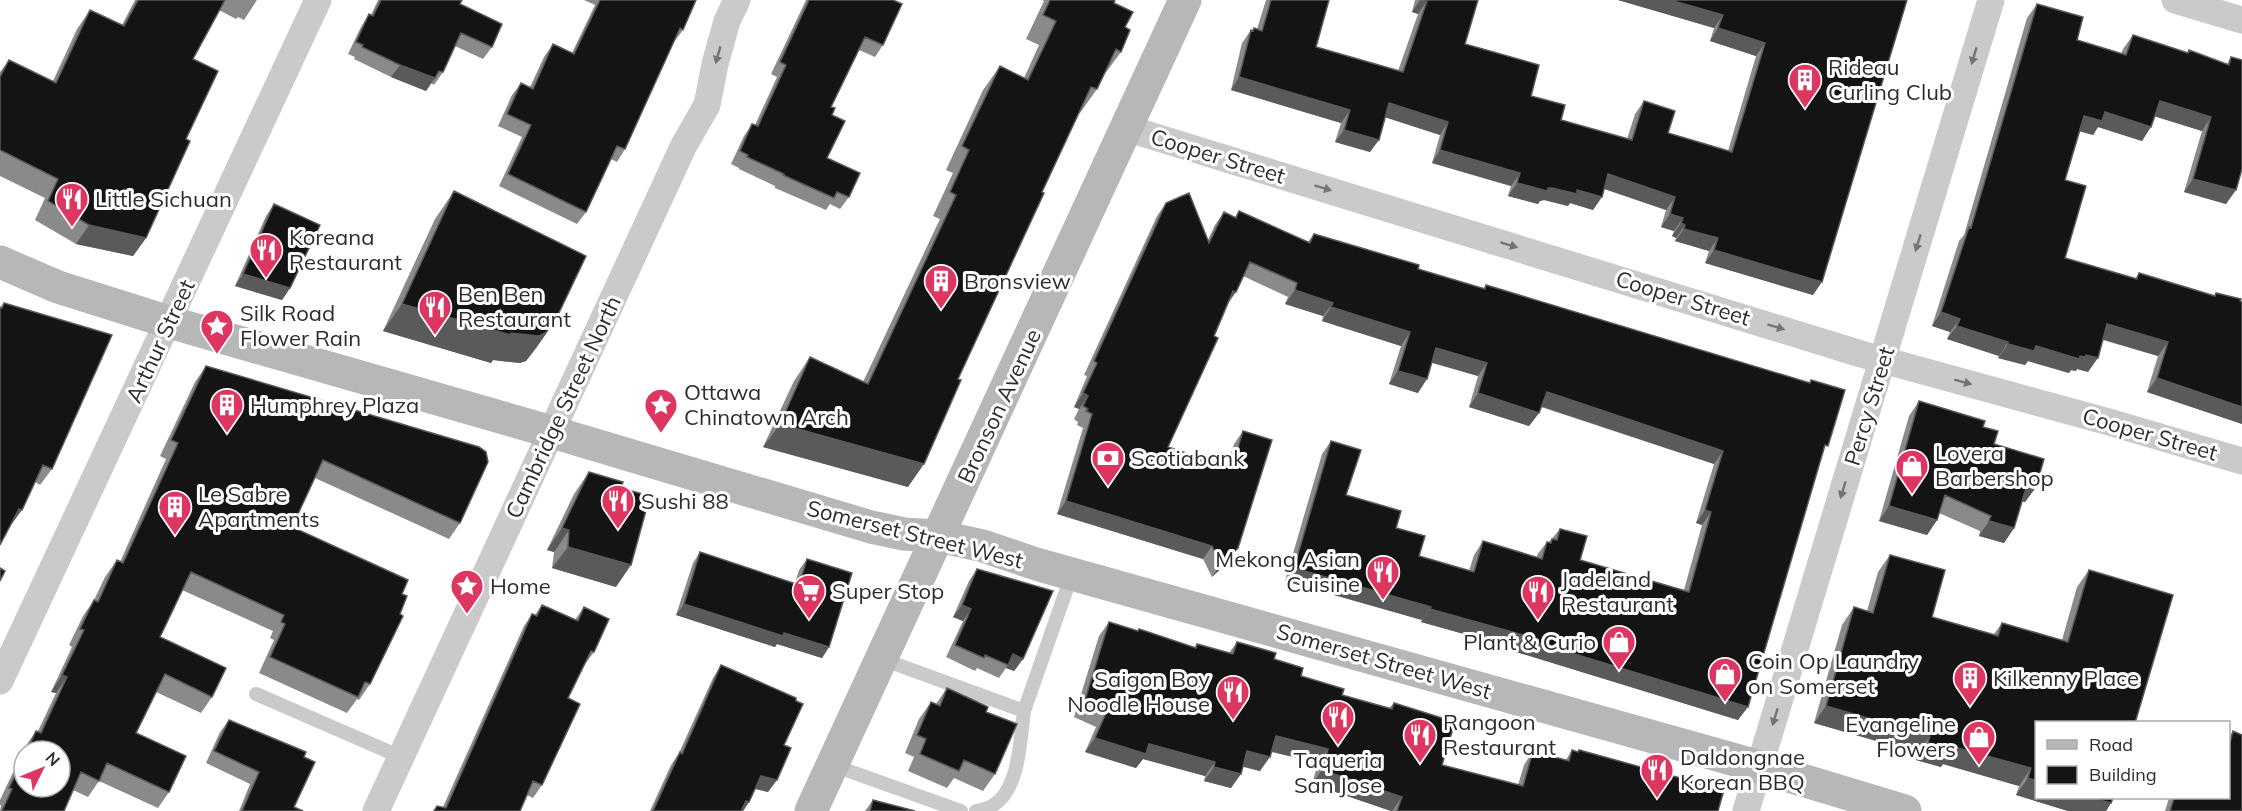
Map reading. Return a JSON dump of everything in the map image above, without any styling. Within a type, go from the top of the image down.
[{"type":"main road","name":"Bronson Avenue","points":[[811,811],[1185,0]]},
{"type":"main road","name":"Somerset Street West","points":[[0,261],[58,287],[169,322],[871,527],[904,534],[938,536],[983,546],[1072,574],[1760,767],[1905,811]]},
{"type":"street","name":"Arthur Street","points":[[0,681],[318,0]]},
{"type":"street","name":"Cambridge Street North","points":[[376,811],[684,145],[708,105],[715,64],[727,21],[737,0]]},
{"type":"street","name":"Percy Street","points":[[1746,811],[1991,0]]},
{"type":"street","points":[[2175,0],[2242,20]]},
{"type":"street","name":"Cooper Street","points":[[1126,128],[1883,360],[2242,461]]},
{"type":"lane","points":[[976,811],[991,807],[1005,794],[1017,765],[1024,711],[1072,574]]},
{"type":"lane","points":[[882,658],[1024,711]]},
{"type":"lane","points":[[256,694],[401,757]]},
{"type":"lane","points":[[832,765],[961,811]]},
{"type":"building","points":[[138,0],[225,0],[193,59],[218,71],[186,139],[190,141],[146,238],[89,225],[48,201],[58,179],[0,150],[0,77],[9,60],[56,83],[90,10],[124,26]]},
{"type":"building","points":[[381,0],[462,0],[460,4],[502,24],[492,47],[461,33],[443,72],[439,71],[435,78],[400,65],[356,42],[369,14],[373,16]]},
{"type":"building","points":[[600,0],[696,0],[683,30],[680,28],[625,149],[617,146],[586,212],[508,174],[531,125],[507,114],[521,83],[533,89],[553,44],[574,54]]},
{"type":"building","points":[[809,0],[893,0],[902,4],[883,45],[865,37],[831,107],[835,108],[832,115],[845,121],[827,158],[860,173],[849,197],[837,192],[834,198],[747,157],[748,155],[740,151],[752,124],[758,126],[786,65],[780,62]]},
{"type":"building","points":[[1050,0],[1115,0],[1114,3],[1133,12],[1125,27],[1130,30],[1121,52],[1116,49],[1097,89],[1091,87],[958,379],[961,380],[924,464],[780,424],[810,357],[868,384],[956,195],[950,192],[969,150],[962,146],[1000,66],[1028,80],[1056,21],[1043,15]]},
{"type":"building","points":[[1271,0],[1329,0],[1316,47],[1403,72],[1427,1],[1424,0],[1478,0],[1465,44],[1539,65],[1531,96],[1565,105],[1561,120],[1632,140],[1644,101],[1675,111],[1668,133],[1732,152],[1765,43],[1718,28],[1723,15],[1670,0],[1907,0],[1822,282],[1714,250],[1718,238],[1684,229],[1685,225],[1681,223],[1683,218],[1670,214],[1675,197],[1608,174],[1602,197],[1577,190],[1577,194],[1552,188],[1548,188],[1547,191],[1517,183],[1520,173],[1440,150],[1448,122],[1389,103],[1379,140],[1344,130],[1350,110],[1239,77],[1251,30],[1253,31],[1254,28],[1262,31]]},
{"type":"building","points":[[2037,4],[2083,17],[2077,40],[2126,55],[2133,35],[2188,53],[2189,50],[2229,65],[2231,57],[2242,60],[2242,169],[2236,190],[2193,179],[2211,117],[2160,101],[2151,127],[2105,112],[2102,121],[2084,116],[2065,180],[2086,186],[2065,258],[2137,279],[2139,273],[2215,296],[2216,293],[2241,299],[2242,407],[2157,378],[2168,342],[2107,324],[2098,358],[2086,355],[2085,357],[2080,356],[2079,359],[2036,346],[2034,351],[2008,344],[2008,342],[1957,326],[1960,319],[1941,312],[1969,227],[1971,228]]},
{"type":"building","points":[[454,191],[586,256],[555,321],[545,333],[539,336],[511,333],[511,335],[402,304]]},
{"type":"building","points":[[1189,193],[1209,243],[1224,212],[1236,218],[1239,211],[1310,243],[1314,234],[1419,265],[1418,269],[1485,289],[1486,285],[1810,383],[1811,380],[1845,390],[1828,446],[1825,445],[1748,707],[1522,638],[1523,635],[1294,568],[1331,441],[1361,450],[1346,495],[1401,511],[1396,528],[1425,536],[1419,556],[1474,572],[1483,541],[1542,559],[1547,542],[1551,543],[1552,539],[1557,540],[1560,529],[1587,536],[1580,560],[1689,592],[1711,512],[1705,510],[1723,451],[1547,392],[1539,413],[1478,393],[1487,363],[1436,348],[1427,379],[1398,371],[1410,332],[1331,307],[1333,303],[1295,290],[1297,283],[1250,262],[1236,292],[1233,291],[1214,336],[1218,338],[1168,447],[1232,468],[1243,431],[1272,440],[1238,548],[1221,564],[1212,546],[1066,501],[1092,414],[1083,406],[1088,396],[1083,393],[1097,363],[1094,361],[1166,203]]},
{"type":"building","points":[[274,204],[320,225],[290,288],[243,274]]},
{"type":"building","points":[[4,303],[112,335],[52,469],[43,465],[22,510],[19,509],[0,545],[0,307],[2,308]]},
{"type":"building","points":[[206,366],[479,447],[486,452],[488,462],[460,523],[323,460],[292,527],[408,580],[402,594],[407,596],[400,614],[403,616],[370,684],[365,682],[358,697],[270,657],[285,624],[281,622],[284,615],[191,572],[160,637],[226,668],[212,697],[165,674],[136,733],[186,756],[169,792],[107,763],[99,781],[81,772],[72,793],[72,739],[32,739],[36,731],[41,733],[67,677],[62,675],[84,630],[80,629],[94,600],[98,602],[117,560],[123,563],[178,443],[171,440]]},
{"type":"building","points":[[1919,401],[1985,421],[1983,427],[1998,431],[1994,444],[2044,459],[2036,487],[2027,485],[2014,528],[1989,521],[1991,516],[1945,495],[1937,520],[1889,506]]},
{"type":"building","points":[[589,472],[623,482],[621,488],[650,496],[631,565],[568,547],[569,530],[562,528]]},
{"type":"building","points":[[700,552],[799,585],[807,559],[852,573],[829,647],[784,633],[783,636],[684,604]]},
{"type":"building","points":[[1890,555],[1945,570],[1932,617],[1998,636],[2002,623],[2068,642],[2089,570],[2173,595],[2136,721],[2035,721],[2035,780],[2028,778],[2031,768],[1954,747],[1953,750],[1928,743],[1930,736],[1826,706],[1854,607],[1873,613]]},
{"type":"building","points":[[0,568],[5,571],[0,581]]},
{"type":"building","points":[[977,569],[1053,591],[1023,659],[1013,654],[1008,665],[985,655],[984,658],[955,645],[971,609],[962,605]]},
{"type":"building","points":[[542,605],[578,621],[584,607],[609,619],[594,652],[591,651],[568,698],[580,704],[542,785],[533,781],[520,811],[434,811],[437,806],[446,808],[532,614],[537,616]]},
{"type":"building","points":[[1109,622],[1138,631],[1139,629],[1196,648],[1197,644],[1233,654],[1237,642],[1276,653],[1274,659],[1303,668],[1301,676],[1344,689],[1342,695],[1392,709],[1394,703],[1455,722],[1442,765],[1523,786],[1533,751],[1569,761],[1572,750],[1578,752],[1579,750],[1724,790],[1718,811],[1397,811],[1402,797],[1322,770],[1328,749],[1276,736],[1270,757],[1247,751],[1241,774],[1214,767],[1215,762],[1149,744],[1146,754],[1095,738],[1106,713],[1084,703]]},
{"type":"building","points":[[721,665],[796,698],[796,701],[803,704],[784,745],[791,748],[777,780],[761,776],[749,802],[746,801],[741,811],[653,811],[680,752],[682,754]]},
{"type":"building","points":[[947,688],[988,707],[986,712],[1017,724],[995,774],[964,760],[959,771],[920,754],[926,739],[917,735],[931,702],[940,706]]},
{"type":"building","points":[[229,720],[306,752],[304,757],[315,762],[294,807],[303,811],[242,811],[259,772],[214,751]]},
{"type":"building","points":[[2233,731],[2242,735],[2242,811],[2170,811],[2174,799],[2230,799],[2230,742]]},
{"type":"building","points":[[12,789],[12,799],[69,799],[64,811],[2,811]]},
{"type":"building","points":[[2096,799],[2113,799],[2111,803]]},
{"type":"building","points":[[873,800],[915,811],[870,811]]},
{"type":"place","name":"Rideau Curling Club","points":[[1805,109]]},
{"type":"place","name":"Little Sichuan","points":[[72,228]]},
{"type":"place","name":"Koreana Restaurant","points":[[266,279]]},
{"type":"place","name":"Bronsview","points":[[941,310]]},
{"type":"place","name":"Ben Ben Restaurant","points":[[435,336]]},
{"type":"place","name":"Silk Road Flower Rain","points":[[217,355]]},
{"type":"place","name":"Humphrey Plaza","points":[[227,434]]},
{"type":"place","name":"Ottawa Chinatown Arch","points":[[661,434]]},
{"type":"place","name":"Scotiabank","points":[[1108,487]]},
{"type":"place","name":"Lovera Barbershop","points":[[1912,495]]},
{"type":"place","name":"Sushi 88","points":[[618,530]]},
{"type":"place","name":"Le Sabre Apartments","points":[[175,536]]},
{"type":"place","name":"Mekong Asian Cuisine","points":[[1383,601]]},
{"type":"place","name":"Home","points":[[467,615]]},
{"type":"place","name":"Super Stop","points":[[809,620]]},
{"type":"place","name":"Jadeland Restaurant","points":[[1538,621]]},
{"type":"place","name":"Plant & Curio","points":[[1619,671]]},
{"type":"place","name":"Coin Op Laundry on Somerset","points":[[1725,703]]},
{"type":"place","name":"Kilkenny Place","points":[[1970,707]]},
{"type":"place","name":"Saigon Boy Noodle House","points":[[1233,721]]},
{"type":"place","name":"Taqueria San Jose","points":[[1338,746]]},
{"type":"place","name":"Rangoon Restaurant","points":[[1420,764]]},
{"type":"place","name":"Evangeline Flowers","points":[[1979,766]]},
{"type":"place","name":"Daldongnae Korean BBQ","points":[[1657,799]]}]
